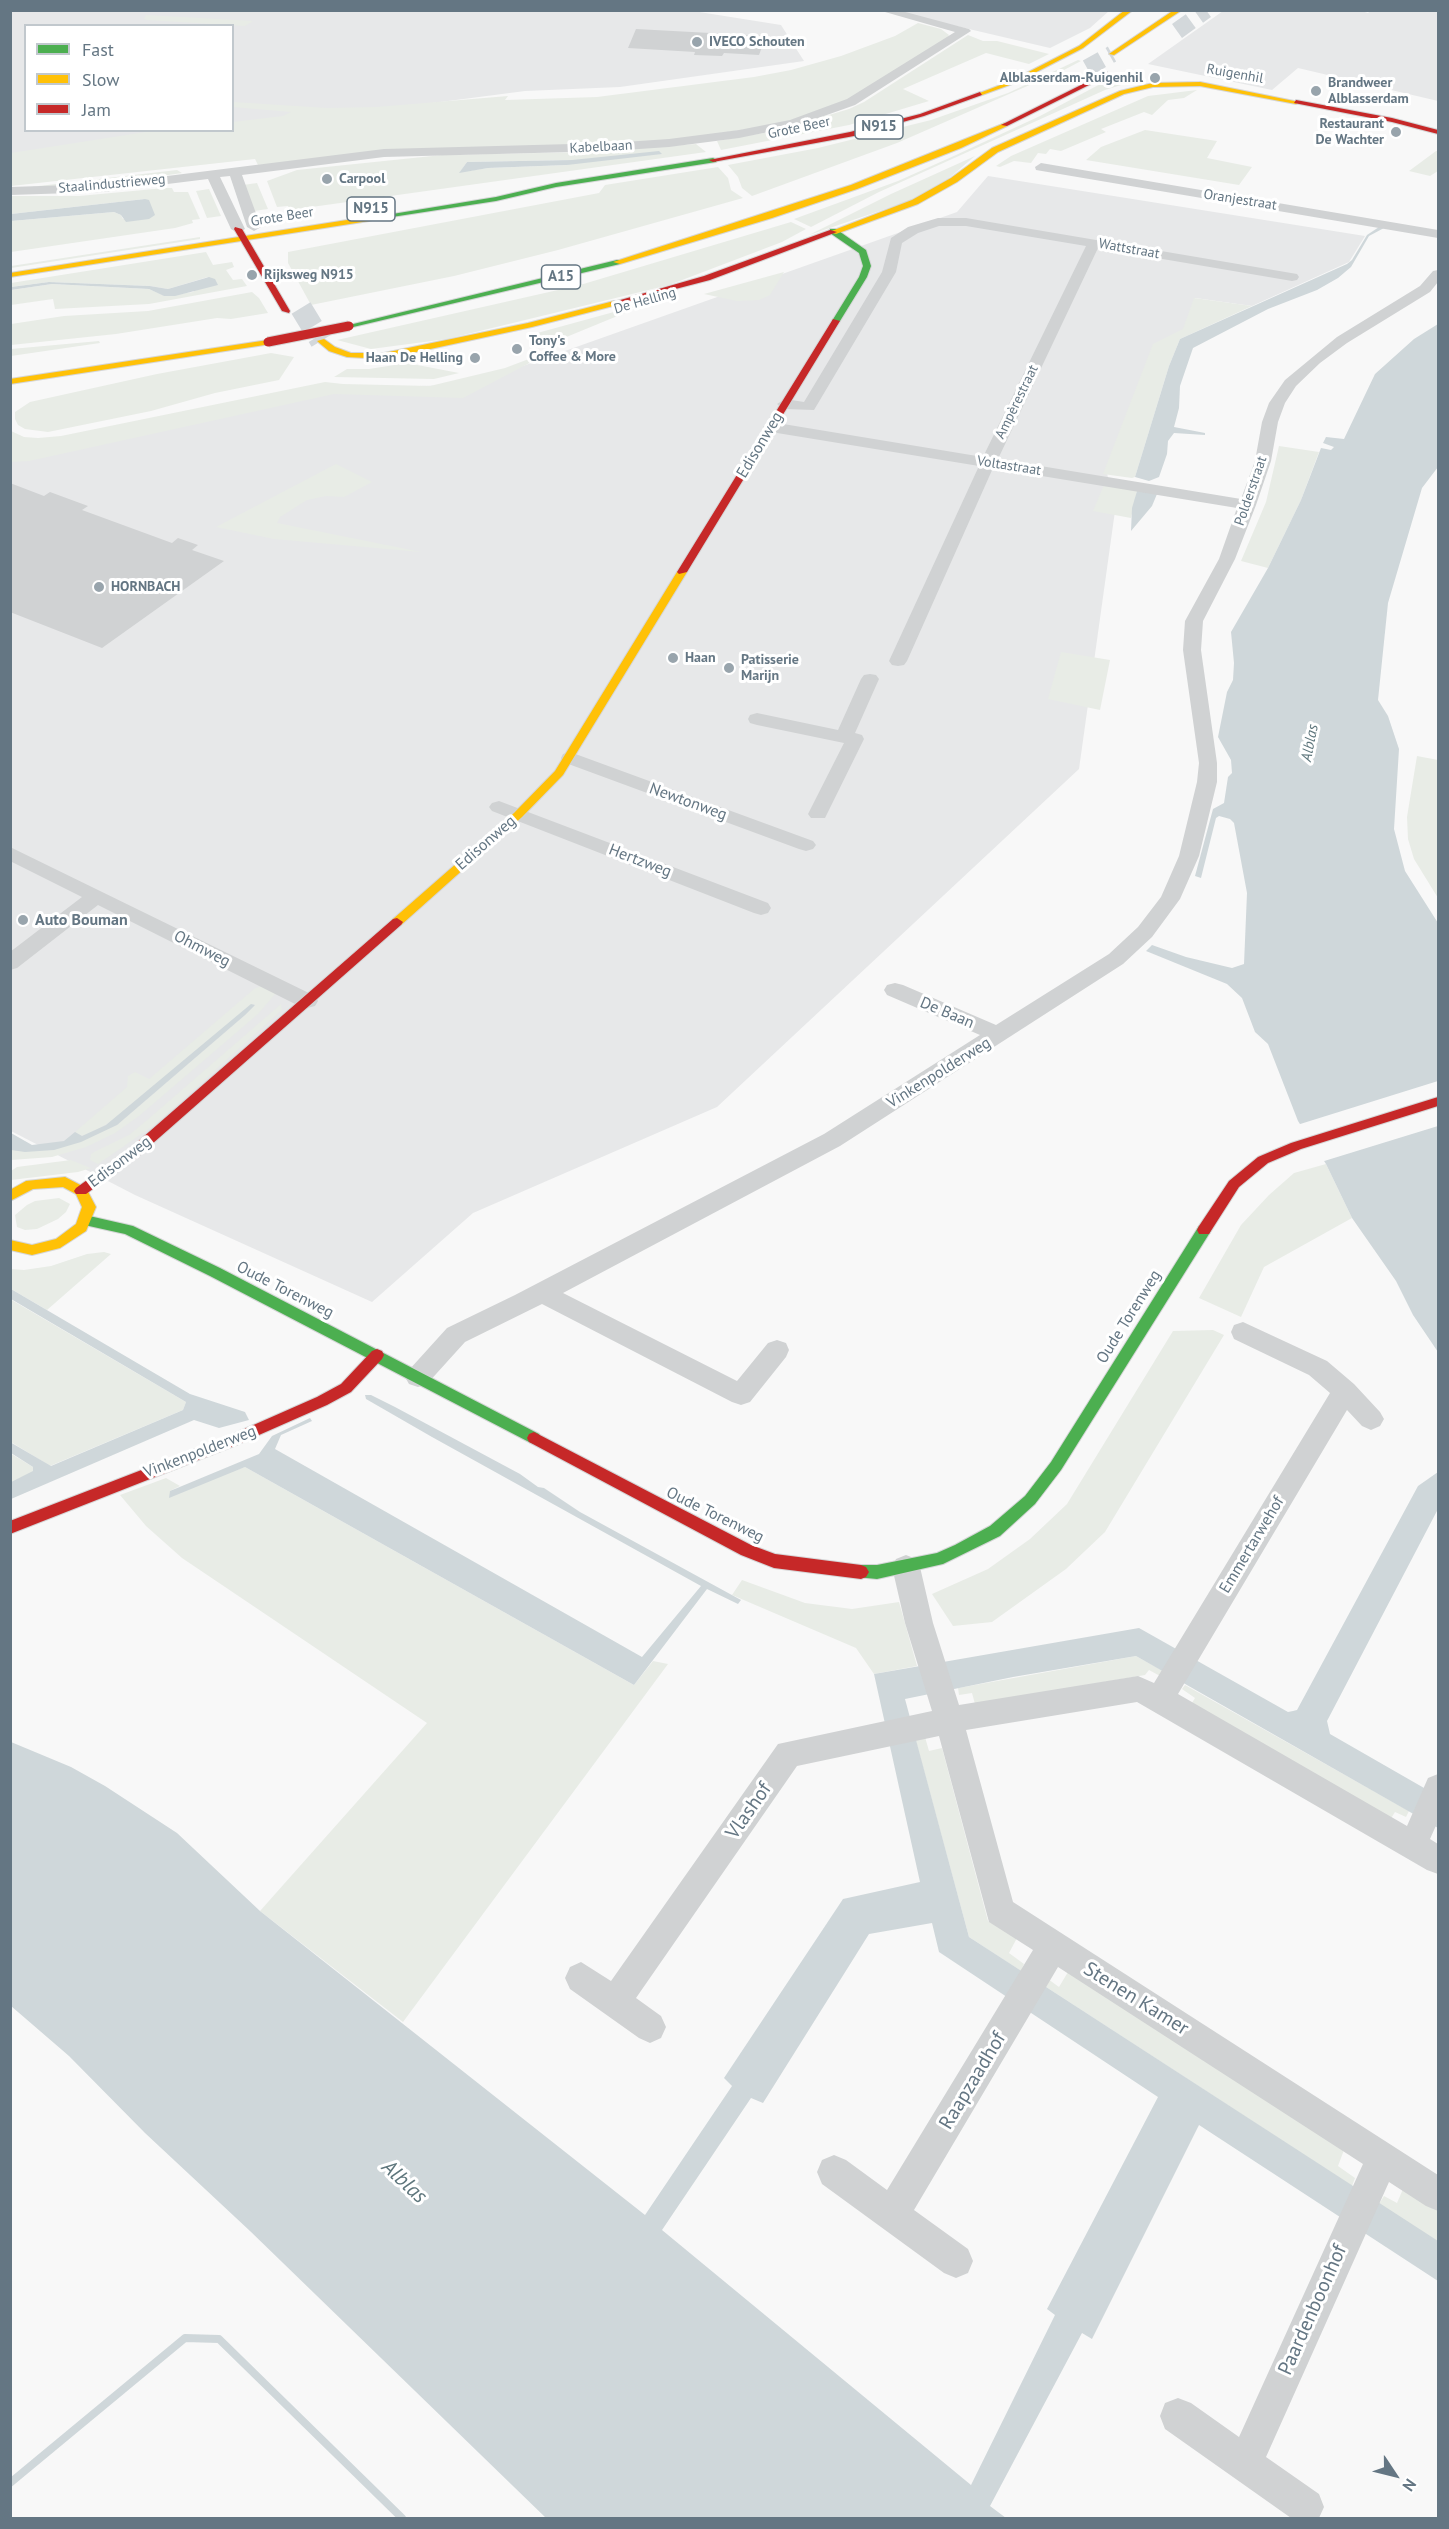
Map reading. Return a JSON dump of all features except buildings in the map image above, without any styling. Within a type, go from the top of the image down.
[{"type":"main road","name":"Grote Beer","points":[[10,264],[496,199],[556,185],[814,142],[922,115],[985,93],[1039,70],[1081,47],[1130,10]]},
{"type":"main road","points":[[1112,54],[1179,10]]},
{"type":"main road","name":"A15","points":[[10,382],[268,342],[349,326],[576,273],[660,250],[769,209],[967,127],[1087,68]]},
{"type":"main road","name":"A15","points":[[10,368],[261,329],[341,314],[562,263],[753,207],[784,211],[854,187],[958,146],[1035,111],[1107,74]]},
{"type":"main road","name":"Ruigenhil","points":[[1172,83],[1200,84],[1392,120],[1438,132]]},
{"type":"main road","name":"De Helling","points":[[307,344],[318,356],[344,364],[359,366],[397,362],[512,337],[643,303],[766,264],[915,202],[968,170],[995,150],[1122,93],[1172,83]]},
{"type":"main road","points":[[256,232],[301,308]]},
{"type":"main road","name":"Grote Beer","points":[[10,275],[240,234]]},
{"type":"main road","points":[[240,234],[286,311]]},
{"type":"main road","points":[[838,234],[863,252],[867,266],[863,277]]},
{"type":"main road","name":"De Helling","points":[[321,341],[332,349],[350,355],[384,356],[420,350],[561,317],[678,286],[838,234]]},
{"type":"main road","name":"Edisonweg","points":[[81,1191],[131,1155],[544,790],[570,758],[863,277]]},
{"type":"main road","name":"Oude Torenweg","points":[[86,1220],[128,1230],[166,1248],[377,1355],[746,1550],[774,1561],[849,1572],[877,1572],[938,1559],[960,1550],[995,1531],[1030,1500],[1056,1466],[1158,1300],[1234,1184],[1263,1160],[1296,1146],[1438,1102]]},
{"type":"main road","points":[[10,1196],[42,1181],[65,1182],[81,1191],[89,1208],[86,1220],[69,1239],[51,1247],[32,1250],[10,1245]]},
{"type":"main road","name":"Vinkenpolderweg","points":[[10,1528],[230,1442],[322,1401],[346,1388],[377,1355]]},
{"type":"street","name":"Kabelbaan","points":[[213,174],[384,153],[638,146],[759,130],[813,117],[850,102],[965,31],[883,10]]},
{"type":"street","name":"Oranjestraat","points":[[1041,167],[1438,234]]},
{"type":"street","points":[[235,171],[256,232]]},
{"type":"street","points":[[213,174],[216,186],[240,234]]},
{"type":"street","name":"Staalindustrieweg","points":[[10,191],[103,188],[213,174]]},
{"type":"street","name":"Edisonweg","points":[[785,404],[809,407],[889,272],[893,246],[899,238],[938,222],[966,222]]},
{"type":"street","name":"Wattstraat","points":[[966,222],[1292,277]]},
{"type":"street","name":"Ampèrestraat","points":[[898,661],[988,463],[1094,243]]},
{"type":"street","name":"Polderstraat","points":[[1206,742],[1192,650],[1194,621],[1227,559],[1248,505],[1263,462],[1270,422],[1277,403],[1290,383],[1342,340],[1425,289],[1438,274]]},
{"type":"street","points":[[863,277],[883,281]]},
{"type":"street","name":"Voltastraat","points":[[771,427],[1248,505]]},
{"type":"street","points":[[844,737],[870,679]]},
{"type":"street","points":[[757,719],[855,740],[819,814]]},
{"type":"street","name":"Vinkenpolderweg","points":[[418,1377],[456,1335],[542,1293],[832,1140],[987,1030],[1116,959],[1145,932],[1170,899],[1189,856],[1207,782],[1206,742]]},
{"type":"street","name":"Newtonweg","points":[[570,758],[806,845]]},
{"type":"street","name":"Hertzweg","points":[[500,807],[761,908]]},
{"type":"street","name":"Ohmweg","points":[[10,853],[307,1001]]},
{"type":"street","points":[[10,963],[97,896]]},
{"type":"street","name":"De Baan","points":[[895,990],[987,1030]]},
{"type":"street","points":[[542,1293],[741,1395],[777,1350]]},
{"type":"street","points":[[1243,1332],[1318,1368],[1345,1391],[1371,1419]]},
{"type":"street","name":"Emmertarwehof","points":[[1165,1690],[1345,1391]]},
{"type":"street","name":"Stenen Kamer","points":[[906,1567],[927,1648],[938,1716],[1000,1911],[1046,1958],[1376,2172],[1438,2194]]},
{"type":"street","points":[[938,1716],[998,1710],[1138,1689],[1165,1690],[1417,1835],[1438,1860]]},
{"type":"street","name":"Vlashof","points":[[615,2002],[788,1754],[877,1734],[938,1716]]},
{"type":"street","points":[[1417,1835],[1438,1789]]},
{"type":"street","name":"Raapzaadhof","points":[[892,2214],[1046,1958]]},
{"type":"street","points":[[581,1978],[650,2027]]},
{"type":"street","points":[[834,2172],[956,2260]]},
{"type":"street","name":"Paardenboonhof","points":[[1245,2464],[1376,2172]]},
{"type":"street","points":[[1178,2416],[1306,2507]]},
{"type":"shaded area","points":[[1358,10],[1368,13],[1371,10],[1438,11],[1438,101],[1298,68],[1272,90],[1148,64],[1223,11]]},
{"type":"shaded area","points":[[10,11],[693,11],[781,25],[804,61],[620,87],[525,91],[234,129],[234,24],[24,24],[24,132],[213,132],[11,158]]},
{"type":"shaded area","points":[[892,11],[1109,11],[1090,28],[1050,48]]},
{"type":"shaded area","points":[[146,15],[253,21],[245,26],[144,19]]},
{"type":"shaded area","points":[[918,23],[941,29],[949,35],[947,39],[851,99],[797,119],[769,126],[659,142],[528,146],[258,165],[255,159],[11,186],[11,153],[146,132],[234,132],[234,122],[283,116],[291,112],[234,107],[234,102],[327,108],[377,107],[508,96],[505,100],[597,97],[754,77],[791,70],[841,56],[895,36]]},
{"type":"shaded area","points":[[968,35],[983,41],[997,41],[1049,54],[1029,64],[986,53],[903,89],[929,101],[849,125],[721,150],[717,141],[775,131],[849,109],[864,102]]},
{"type":"shaded area","points":[[1078,60],[1081,61],[1064,70],[897,143],[752,196],[742,188],[738,177],[728,165],[818,148],[931,120],[1008,93]]},
{"type":"shaded area","points":[[1106,81],[1121,85],[1105,90],[879,192],[811,227],[794,219],[898,181],[1040,116]]},
{"type":"shaded area","points":[[1197,90],[1184,98],[1168,100],[1152,115],[1144,112],[1101,129],[1106,132],[1061,151],[1050,149],[1046,154],[1038,153],[1031,163],[1014,161],[1000,167],[996,166],[1011,156],[1148,96]]},
{"type":"shaded area","points":[[1145,130],[1217,141],[1207,158],[1252,167],[1239,185],[1086,160],[1101,147]]},
{"type":"shaded area","points":[[696,144],[706,152],[290,210],[288,206],[277,207],[267,181],[297,170],[442,155],[586,152]],"holes":[[[572,160],[567,165],[488,168],[460,172],[467,162]]]},
{"type":"shaded area","points":[[1438,151],[1438,171],[1430,176],[1409,171]]},
{"type":"shaded area","points":[[975,156],[948,179],[912,200],[809,235],[891,194]]},
{"type":"shaded area","points":[[718,167],[728,178],[731,190],[743,198],[558,250],[454,276],[311,305],[288,263],[288,252],[599,193],[605,185]]},
{"type":"shaded area","points":[[177,170],[182,173],[107,184],[30,187]]},
{"type":"shaded area","points":[[988,176],[1365,236],[1349,262],[1252,306],[1195,298],[1185,329],[1107,473],[1115,511],[1079,769],[717,1107],[473,1213],[372,1302],[135,1195],[11,1131],[10,462],[317,388],[469,385],[957,212]]},
{"type":"shaded area","points":[[257,183],[268,209],[254,211],[243,185]]},
{"type":"shaded area","points":[[172,188],[174,192],[188,192],[200,219],[175,228],[11,252],[11,221],[114,212],[121,215],[123,219],[154,215],[145,199],[11,214],[11,196],[79,196]]},
{"type":"shaded area","points":[[209,189],[221,216],[207,218],[196,191]]},
{"type":"shaded area","points":[[791,222],[806,229],[782,242],[669,285],[447,339],[371,349],[337,340],[580,285]]},
{"type":"shaded area","points":[[200,237],[200,239],[11,268],[11,266]]},
{"type":"shaded area","points":[[206,252],[213,265],[232,262],[234,267],[226,270],[233,280],[242,279],[247,286],[149,304],[55,309],[53,299],[11,305],[11,290],[52,284],[149,289],[165,296],[193,292],[208,277],[168,289],[150,286],[49,282],[11,287],[11,283]]},
{"type":"shaded area","points":[[784,272],[770,295],[759,300],[737,301],[704,294]]},
{"type":"shaded area","points":[[252,292],[259,298],[268,313],[231,319],[217,318],[116,334],[11,345],[11,324],[64,316],[148,311]]},
{"type":"shaded area","points":[[1194,298],[1252,306],[1180,339],[1169,366],[1135,477],[1103,474],[1153,344],[1183,329]]},
{"type":"shaded area","points":[[654,301],[542,347],[530,335]]},
{"type":"shaded area","points":[[99,341],[100,343],[11,356],[11,349]]},
{"type":"shaded area","points":[[558,348],[463,398],[334,394],[29,461],[11,462],[11,431],[24,437],[61,436],[325,382],[430,386],[505,368]]},
{"type":"shaded area","points":[[271,353],[294,357],[279,380],[215,393],[151,411],[48,432],[25,429],[18,425],[15,419],[15,412],[30,402],[157,374]]},
{"type":"shaded area","points":[[407,363],[459,373],[434,379],[334,377],[347,369],[369,369]]},
{"type":"shaded area","points":[[1279,446],[1319,452],[1301,500],[1268,568],[1241,561],[1266,502]]},
{"type":"shaded area","points":[[336,464],[372,482],[344,497],[326,496],[307,500],[280,517],[277,523],[421,552],[274,539],[216,527]]},
{"type":"shaded area","points":[[1104,485],[1137,491],[1131,518],[1093,511]]},
{"type":"shaded area","points":[[1061,652],[1110,660],[1100,710],[1048,699]]},
{"type":"shaded area","points":[[1417,756],[1438,760],[1438,898],[1414,859],[1408,839],[1407,817]]},
{"type":"shaded area","points":[[261,986],[276,993],[258,1014],[139,1116],[115,1133],[86,1147],[52,1157],[11,1160],[11,1150],[54,1150],[117,1125],[255,1005],[253,1004],[117,1118],[91,1133],[81,1136],[75,1132],[127,1087],[128,1076],[135,1072],[149,1079],[254,989]]},
{"type":"shaded area","points":[[281,1004],[282,1010],[153,1126],[98,1164],[90,1160],[94,1152],[129,1135]]},
{"type":"shaded area","points":[[71,1160],[91,1168],[78,1172],[11,1180],[11,1171],[17,1167]]},
{"type":"shaded area","points":[[1326,1164],[1352,1218],[1264,1267],[1241,1317],[1199,1298],[1241,1225],[1269,1195],[1294,1173]]},
{"type":"shaded area","points":[[59,1198],[70,1204],[66,1212],[58,1219],[37,1229],[25,1230],[17,1227],[15,1215],[27,1205],[35,1201]]},
{"type":"shaded area","points":[[104,1252],[111,1254],[47,1310],[11,1289],[11,1269],[24,1270],[51,1266],[87,1254]]},
{"type":"shaded area","points":[[10,1299],[186,1402],[183,1410],[50,1466],[11,1442]]},
{"type":"shaded area","points":[[1213,1330],[1224,1335],[1105,1532],[1066,1569],[992,1622],[953,1626],[932,1594],[988,1569],[1030,1539],[1067,1504],[1173,1331]]},
{"type":"shaded area","points":[[10,1453],[33,1467],[33,1472],[11,1482]]},
{"type":"shaded area","points":[[245,1467],[634,1685],[653,1661],[668,1664],[403,2022],[260,1911],[427,1723],[182,1558],[146,1526],[120,1495],[166,1478],[180,1486],[170,1491]]},
{"type":"shaded area","points":[[742,1580],[805,1603],[852,1609],[899,1602],[917,1666],[874,1674],[856,1648],[732,1595]]},
{"type":"shaded area","points":[[1136,1656],[1163,1671],[1160,1676],[1149,1670],[1145,1675],[975,1704],[972,1693],[959,1695],[958,1688]]},
{"type":"shaded area","points":[[1185,1685],[1409,1811],[1406,1817],[1395,1812],[1390,1820],[1190,1706],[1195,1698],[1182,1689]]},
{"type":"shaded area","points":[[925,1737],[929,1751],[942,1748],[988,1921],[1017,1938],[1009,1953],[1024,1964],[1021,1971],[969,1937],[915,1738]]},
{"type":"shaded area","points":[[1068,1972],[1344,2150],[1338,2166],[1355,2178],[1352,2186],[1043,1985],[1048,1979],[1059,1987]]},
{"type":"shaded area","points":[[1403,2189],[1438,2211],[1438,2242],[1379,2204],[1384,2196],[1397,2203]]},
{"type":"water","points":[[659,151],[662,154],[567,165],[488,168],[459,173],[467,162],[572,160]]},
{"type":"water","points":[[149,200],[155,215],[149,219],[126,222],[121,215],[114,212],[11,221],[11,214]]},
{"type":"water","points":[[1379,227],[1384,228],[1369,236],[1351,267],[1338,278],[1317,290],[1268,309],[1193,348],[1180,386],[1179,408],[1174,427],[1205,433],[1205,435],[1174,433],[1168,441],[1167,454],[1159,477],[1149,481],[1135,477],[1169,366],[1180,339],[1347,264],[1352,260],[1367,235]]},
{"type":"water","points":[[209,277],[215,279],[218,285],[175,296],[164,296],[149,289],[52,284],[11,290],[11,287],[49,282],[150,286],[168,289]]},
{"type":"water","name":"Alblas","points":[[1438,324],[1438,467],[1422,488],[1388,603],[1378,700],[1388,716],[1399,749],[1394,829],[1405,871],[1438,923],[1438,1352],[1413,1315],[1396,1281],[1352,1218],[1326,1164],[1298,1121],[1268,1044],[1255,1032],[1242,998],[1227,984],[1146,951],[1152,945],[1186,957],[1232,968],[1244,964],[1247,893],[1234,823],[1230,819],[1219,816],[1216,818],[1201,878],[1195,876],[1213,809],[1224,803],[1228,777],[1232,773],[1231,760],[1218,737],[1227,692],[1233,680],[1231,632],[1268,568],[1301,500],[1321,448],[1331,450],[1334,447],[1323,443],[1326,437],[1344,439],[1375,374],[1414,339]]},
{"type":"water","points":[[1137,491],[1157,494],[1152,506],[1131,531],[1132,508]]},
{"type":"water","points":[[251,1004],[255,1005],[245,1015],[117,1125],[81,1142],[54,1150],[25,1152],[11,1150],[11,1133],[32,1145],[64,1141],[75,1132],[82,1136],[106,1125]]},
{"type":"water","points":[[11,1289],[190,1394],[245,1412],[249,1420],[219,1428],[194,1420],[11,1499],[11,1482],[33,1471],[33,1467],[11,1453],[10,1442],[51,1466],[183,1410],[186,1402],[11,1299]]},
{"type":"water","points":[[365,1395],[371,1395],[395,1407],[520,1474],[580,1512],[741,1600],[738,1604],[707,1589],[634,1685],[245,1467],[169,1498],[170,1491],[259,1454],[272,1436],[310,1418],[312,1421],[281,1435],[275,1449],[642,1657],[701,1586],[432,1437],[366,1399]]},
{"type":"water","name":"Alblas","points":[[1438,1472],[1438,1509],[1327,1721],[1330,1734],[1438,1796],[1438,1828],[1136,1656],[1013,1677],[905,1699],[969,1937],[1438,2241],[1438,2281],[1199,2125],[1092,2339],[1082,2333],[990,2506],[1006,2518],[546,2518],[250,2231],[145,2133],[69,2056],[11,2006],[11,1742],[71,1767],[105,1786],[177,1833],[260,1911],[645,2215],[732,2086],[724,2078],[843,1899],[920,1882],[874,1674],[1139,1628],[1288,1712],[1297,1710],[1418,1486]],"holes":[[[932,1923],[939,1952],[1158,2097],[1047,2309],[1055,2315],[971,2485],[662,2230],[751,2098],[763,2103],[869,1934]]]},
{"type":"pier","points":[[1438,1081],[1438,1126],[1321,1162],[1297,1125]]},
{"type":"waterway","points":[[10,2483],[185,2338],[219,2339],[402,2518]]},
{"type":"tunnel","points":[[1177,31],[1206,10]]},
{"type":"tunnel","points":[[1087,68],[1112,54]]},
{"type":"tunnel","points":[[301,308],[321,341]]},
{"type":"traffic: fast","points":[[366,219],[496,199],[556,185],[713,160]]},
{"type":"traffic: fast","points":[[833,231],[863,252],[867,266],[863,277],[836,321]]},
{"type":"traffic: fast","points":[[349,326],[617,262]]},
{"type":"traffic: fast","points":[[85,1220],[128,1230],[215,1272],[534,1438]]},
{"type":"traffic: fast","points":[[861,1572],[877,1572],[938,1559],[960,1550],[995,1531],[1030,1500],[1056,1466],[1204,1230]]},
{"type":"traffic: slow","points":[[980,94],[1013,82],[1081,47],[1130,10]]},
{"type":"traffic: slow","points":[[1112,54],[1179,10]]},
{"type":"traffic: slow","points":[[833,232],[915,202],[954,180],[995,150],[1122,92],[1153,85],[1200,84],[1296,102]]},
{"type":"traffic: slow","points":[[617,262],[769,216],[854,187],[1005,125]]},
{"type":"traffic: slow","points":[[10,275],[366,219]]},
{"type":"traffic: slow","points":[[321,341],[332,349],[350,355],[384,356],[529,325],[614,303]]},
{"type":"traffic: slow","points":[[10,382],[268,342]]},
{"type":"traffic: slow","points":[[397,922],[518,815],[559,773],[682,572]]},
{"type":"traffic: slow","points":[[10,1196],[31,1184],[65,1182],[81,1191],[89,1207],[81,1227],[60,1243],[32,1250],[10,1245]]},
{"type":"traffic: jam","points":[[1005,125],[1107,74]]},
{"type":"traffic: jam","points":[[713,160],[851,134],[922,115],[980,94]]},
{"type":"traffic: jam","points":[[1296,102],[1392,120],[1438,132]]},
{"type":"traffic: jam","points":[[238,229],[286,311]]},
{"type":"traffic: jam","points":[[614,303],[707,278],[833,232]]},
{"type":"traffic: jam","points":[[682,572],[836,321]]},
{"type":"traffic: jam","points":[[268,342],[349,326]]},
{"type":"traffic: jam","points":[[81,1191],[131,1155],[164,1127],[397,922]]},
{"type":"traffic: jam","points":[[1204,1230],[1234,1184],[1263,1160],[1296,1146],[1438,1102]]},
{"type":"traffic: jam","points":[[10,1528],[229,1442],[322,1401],[346,1388],[377,1355]]},
{"type":"traffic: jam","points":[[534,1438],[746,1550],[774,1561],[861,1572]]},
{"type":"place","name":"IVECO Schouten","points":[[697,42]]},
{"type":"place","name":"Alblasserdam-Ruigenhil","points":[[1155,78]]},
{"type":"place","name":"Brandweer Alblasserdam","points":[[1316,91]]},
{"type":"place","name":"Restaurant De Wachter","points":[[1396,132]]},
{"type":"place","name":"Carpool","points":[[327,179]]},
{"type":"place","name":"Rijksweg N915","points":[[252,275]]},
{"type":"place","name":"Tony's Coffee & More","points":[[517,349]]},
{"type":"place","name":"Haan De Helling","points":[[475,358]]},
{"type":"place","name":"HORNBACH","points":[[99,587]]},
{"type":"place","name":"Haan","points":[[673,658]]},
{"type":"place","name":"Patisserie Marijn","points":[[729,668]]},
{"type":"place","name":"Auto Bouman","points":[[23,920]]}]
